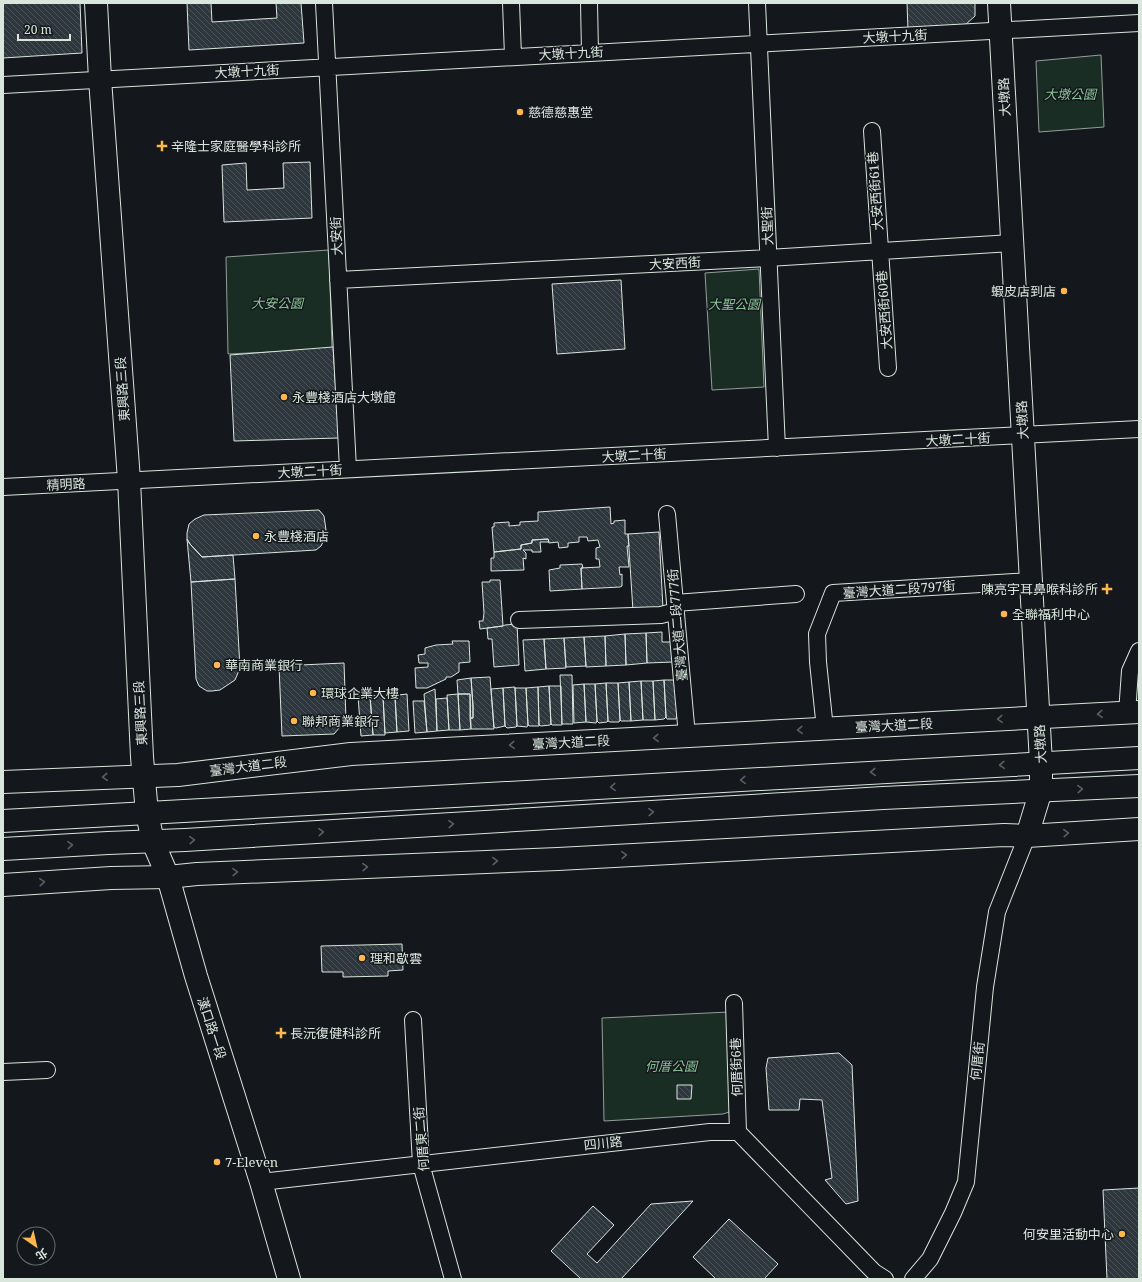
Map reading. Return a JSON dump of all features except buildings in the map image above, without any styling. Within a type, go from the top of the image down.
[{"type":"main road","name":"東興路三段","points":[[96,3],[100,79],[129,480],[141,741],[144,775]]},
{"type":"main road","name":"大墩路","points":[[999,3],[1041,763],[1041,790],[1027,836]]},
{"type":"main road","name":"臺灣大道二段","points":[[3,782],[144,775],[178,775],[351,754],[1133,712]]},
{"type":"main road","points":[[3,821],[1139,758]]},
{"type":"main road","name":"漢口路一段","points":[[144,775],[147,813],[153,842],[168,877],[213,1031],[261,1182],[289,1279]]},
{"type":"main road","points":[[3,849],[153,842],[875,798],[1139,786]]},
{"type":"main road","points":[[3,885],[112,878],[168,877],[197,874],[682,852],[1004,835],[1027,836],[1139,829]]},
{"type":"street","name":"大安街","points":[[324,3],[348,469]]},
{"type":"street","points":[[511,3],[513,56]]},
{"type":"street","points":[[589,3],[590,52]]},
{"type":"street","name":"大聖街","points":[[757,3],[777,448]]},
{"type":"street","name":"大墩十九街","points":[[3,84],[1139,23]]},
{"type":"street","name":"大安西街61巷","points":[[872,131],[879,251]]},
{"type":"street","name":"大安西街","points":[[338,280],[768,258],[1012,243]]},
{"type":"street","name":"大安西街60巷","points":[[879,251],[888,368]]},
{"type":"street","name":"大墩二十街","points":[[129,480],[1139,430]]},
{"type":"street","name":"精明路","points":[[3,487],[129,480]]},
{"type":"street","name":"臺灣大道二段777街","points":[[667,514],[687,736]]},
{"type":"street","name":"臺灣大道二段797街","points":[[825,729],[818,662],[817,634],[833,593],[1031,581]]},
{"type":"street","points":[[519,620],[661,615],[675,607],[796,594]]},
{"type":"street","points":[[1133,712],[1130,671],[1139,651]]},
{"type":"street","name":"何厝街","points":[[913,1279],[930,1259],[953,1213],[966,1182],[985,987],[997,912],[1027,836]]},
{"type":"street","name":"何厝街6巷","points":[[734,1003],[738,1132]]},
{"type":"street","name":"何厝東二街","points":[[413,1020],[421,1164],[453,1279]]},
{"type":"street","points":[[3,1072],[47,1070]]},
{"type":"street","name":"四川路","points":[[261,1182],[710,1132],[738,1132]]},
{"type":"street","points":[[738,1132],[874,1272],[885,1279]]},
{"type":"green space","name":"大墩公園","points":[[1101,55],[1104,127],[1039,132],[1036,61]]},
{"type":"green space","name":"大安公園","points":[[329,250],[332,349],[228,354],[226,257]]},
{"type":"green space","name":"大聖公園","points":[[759,269],[764,387],[712,390],[705,273]]},
{"type":"green space","name":"何厝公園","points":[[729,1012],[732,1108],[729,1112],[723,1114],[604,1121],[602,1018]]},
{"type":"place","name":"慈德慈惠堂","points":[[520,112]]},
{"type":"place","name":"辛隆士家庭醫學科診所","points":[[162,146]]},
{"type":"place","name":"蝦皮店到店","points":[[1064,291]]},
{"type":"place","name":"永豐棧酒店大墩館","points":[[284,397]]},
{"type":"place","name":"永豐棧酒店","points":[[256,536]]},
{"type":"place","name":"陳亮宇耳鼻喉科診所","points":[[1107,589]]},
{"type":"place","name":"全聯福利中心","points":[[1004,614]]},
{"type":"place","name":"華南商業銀行","points":[[217,665]]},
{"type":"place","name":"環球企業大樓","points":[[313,693]]},
{"type":"place","name":"聯邦商業銀行","points":[[294,721]]},
{"type":"place","name":"理和歇雲","points":[[362,958]]},
{"type":"place","name":"長沅復健科診所","points":[[281,1033]]},
{"type":"place","name":"7-Eleven","points":[[217,1162]]},
{"type":"place","name":"何安里活動中心","points":[[1122,1234]]}]
